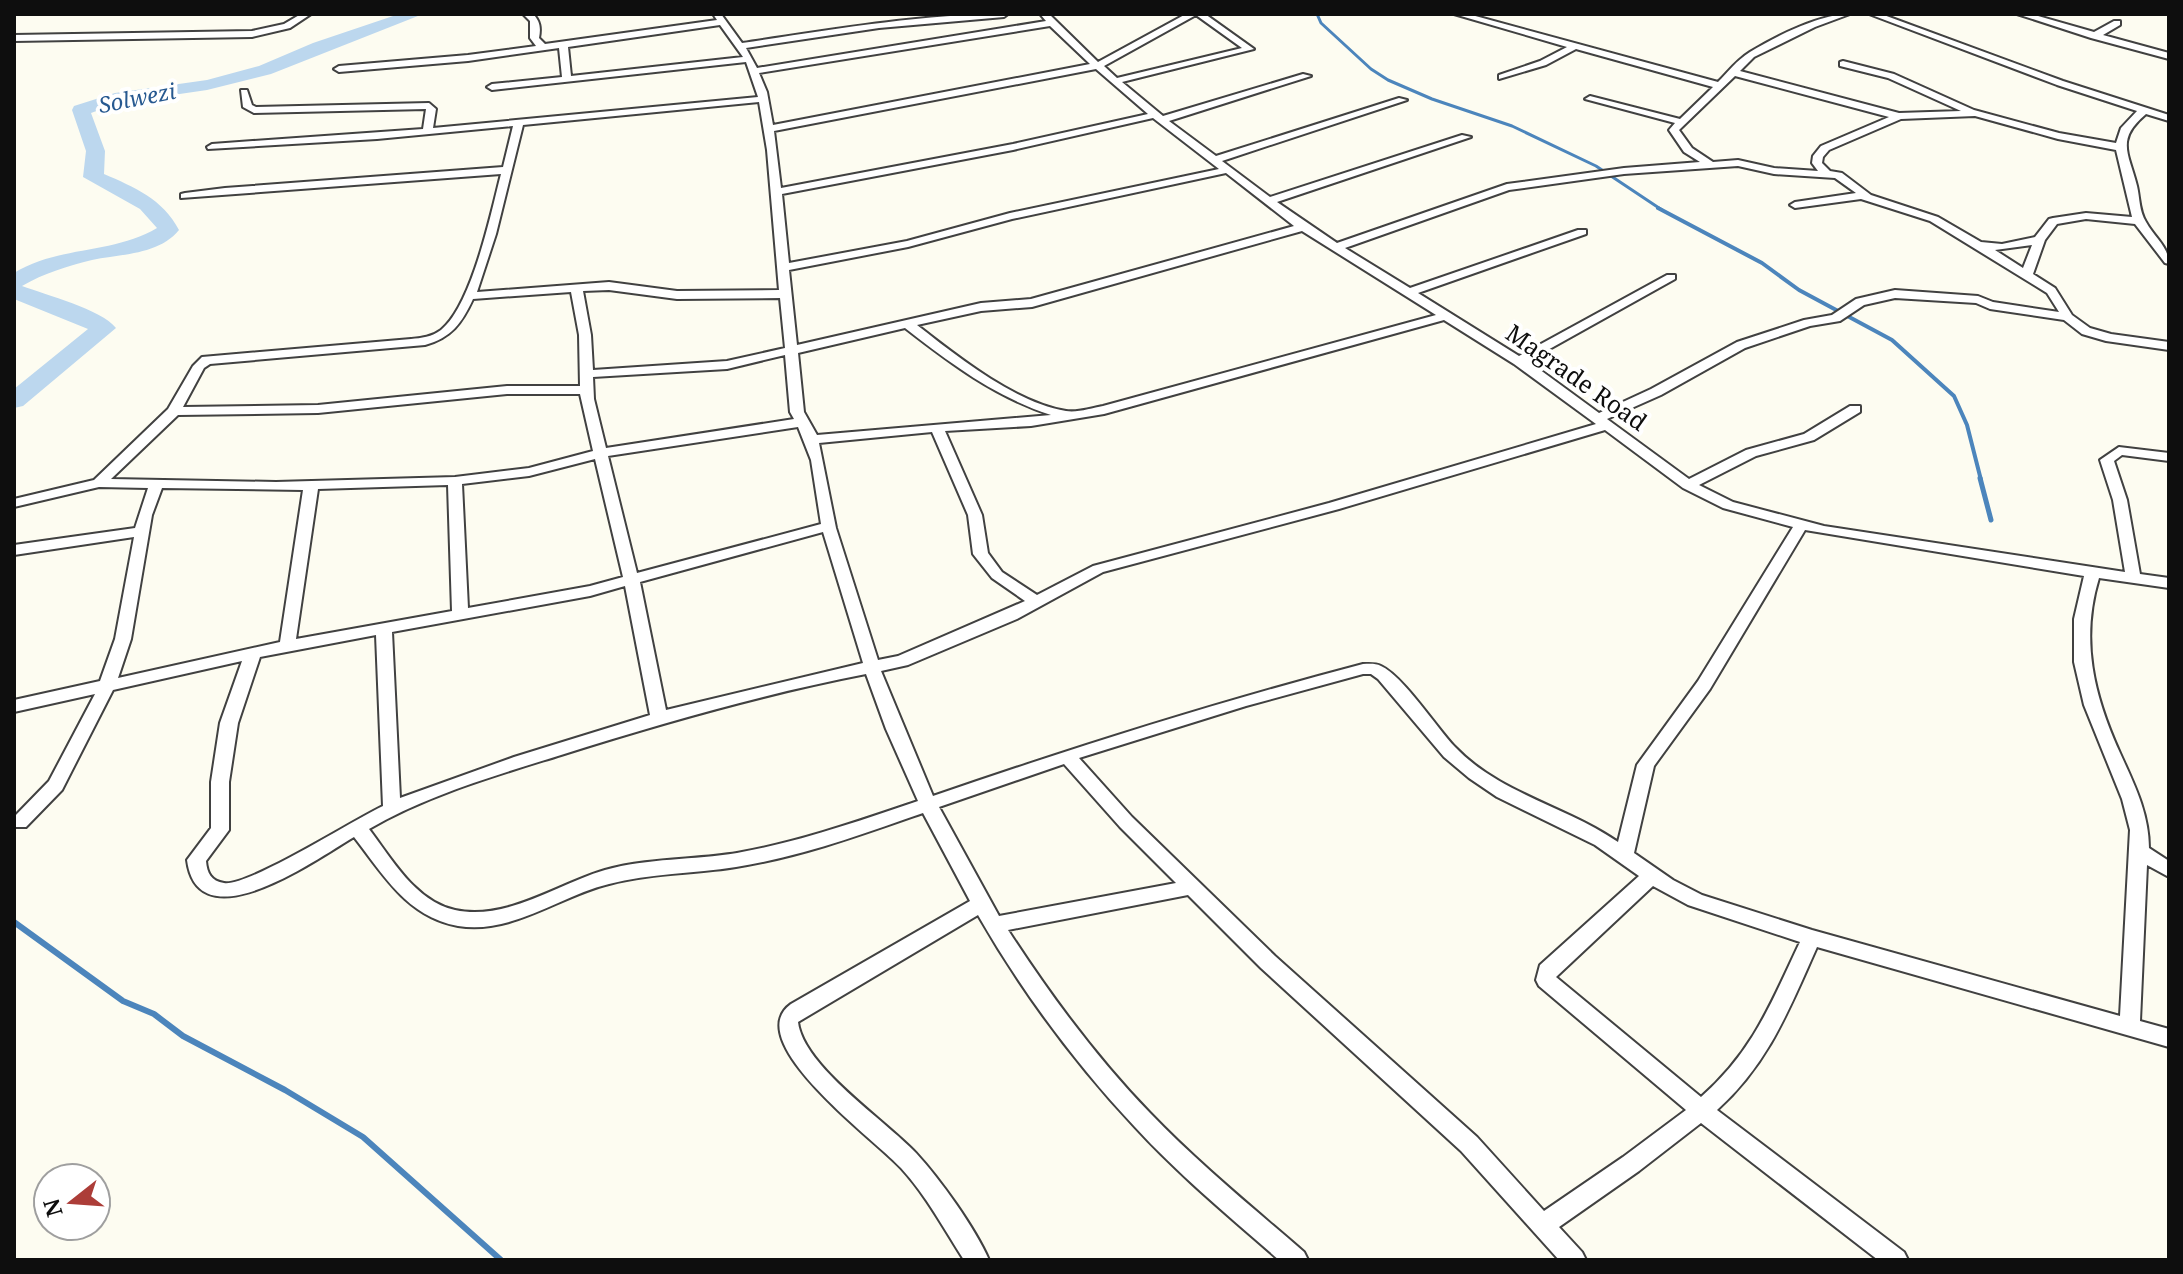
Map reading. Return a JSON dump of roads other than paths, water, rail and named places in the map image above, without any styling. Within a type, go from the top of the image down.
[{"type":"street","points":[[14,38],[252,34],[287,26],[307,14]]},
{"type":"street","points":[[527,14],[533,17],[537,27],[534,38],[542,47]]},
{"type":"street","points":[[748,59],[872,26],[1004,14]]},
{"type":"street","points":[[769,129],[1097,66],[1192,14]]},
{"type":"street","points":[[1115,81],[1249,49],[1199,14]]},
{"type":"street","points":[[1458,14],[1718,85]]},
{"type":"street","points":[[1804,14],[1829,19]]},
{"type":"street","points":[[1710,164],[1688,150],[1674,130],[1751,55],[1846,14]]},
{"type":"street","points":[[1873,14],[2169,118]]},
{"type":"street","points":[[1890,20],[1910,14]]},
{"type":"street","points":[[2021,14],[2169,56]]},
{"type":"street","points":[[339,69],[468,58],[720,18],[748,59],[763,99],[769,129],[794,398],[812,440],[829,526],[873,667],[895,730],[928,803],[993,925],[1056,1018],[1124,1100],[1193,1170],[1296,1260]]},
{"type":"street","points":[[492,87],[748,59],[899,48],[1048,19]]},
{"type":"street","name":"Magrade Road","points":[[1048,19],[1158,118],[1303,227],[1519,361],[1688,485],[1728,505],[1801,525],[2169,583]]},
{"type":"street","points":[[2094,36],[2117,23]]},
{"type":"street","points":[[872,26],[881,33]]},
{"type":"street","points":[[890,41],[899,48]]},
{"type":"street","points":[[563,45],[567,80]]},
{"type":"street","points":[[1502,77],[1543,63],[1573,47]]},
{"type":"street","points":[[1843,64],[1891,76],[1975,113],[2058,136],[2118,147]]},
{"type":"street","points":[[1732,72],[1899,116],[1975,113]]},
{"type":"street","points":[[776,192],[1158,118],[1306,76]]},
{"type":"street","points":[[244,92],[248,107],[254,110],[429,106],[428,131]]},
{"type":"street","points":[[212,147],[428,131],[763,99]]},
{"type":"street","points":[[1590,99],[1682,122]]},
{"type":"street","points":[[1214,160],[1402,100]]},
{"type":"street","points":[[2144,110],[2125,126],[2118,147],[2140,221],[2169,261]]},
{"type":"street","points":[[1826,173],[1817,163],[1818,156],[1825,148],[1899,116]]},
{"type":"street","points":[[99,483],[174,411],[199,366],[207,360],[430,340],[453,326],[472,296],[519,122]]},
{"type":"street","points":[[1268,201],[1466,137]]},
{"type":"street","points":[[1335,248],[1507,187],[1555,178],[1738,163],[1788,173],[1826,173],[1849,180],[1866,195],[1863,196]]},
{"type":"street","points":[[185,196],[321,183],[442,178],[506,170]]},
{"type":"street","points":[[784,267],[908,244],[1010,216],[1227,170]]},
{"type":"street","points":[[1795,205],[1863,196],[1934,219],[2051,291],[2068,317]]},
{"type":"street","points":[[2027,274],[2039,240],[2053,221],[2086,216],[2140,221]]},
{"type":"street","points":[[174,411],[318,409],[706,368],[790,352],[989,305],[1049,300],[1303,227]]},
{"type":"street","points":[[1408,293],[1582,232]]},
{"type":"street","points":[[1976,244],[1991,248],[2039,240]]},
{"type":"street","points":[[1519,361],[1671,277]]},
{"type":"street","points":[[472,296],[609,286],[677,295],[786,294]]},
{"type":"street","points":[[576,287],[585,335],[586,382],[593,425],[631,578],[659,718]]},
{"type":"street","points":[[253,653],[229,723],[220,782],[220,830],[196,860],[198,874],[215,890],[239,889],[276,873],[392,809],[520,761],[659,718],[902,661],[1036,601],[1076,578],[1129,558],[1334,506],[1603,422],[1741,345],[1808,323],[1836,318],[1860,302],[1875,297],[1895,294],[1978,300],[1990,305],[2068,317],[2096,335],[2169,346]]},
{"type":"street","points":[[812,440],[1070,416],[1147,400],[1444,316]]},
{"type":"street","points":[[907,324],[996,388],[1025,404],[1070,416]]},
{"type":"street","points":[[1688,485],[1751,453],[1809,437],[1855,409]]},
{"type":"street","points":[[14,503],[99,483],[156,486],[455,481],[529,472],[602,453],[802,422]]},
{"type":"street","points":[[937,427],[975,515],[981,554],[997,575],[1036,601]]},
{"type":"street","points":[[2133,577],[2120,500],[2107,460],[2119,451],[2169,457]]},
{"type":"street","points":[[455,481],[460,614]]},
{"type":"street","points":[[287,646],[311,485]]},
{"type":"street","points":[[20,822],[56,785],[107,686],[123,639],[142,531],[156,486]]},
{"type":"street","points":[[1624,854],[1646,765],[1704,685],[1801,525]]},
{"type":"street","points":[[14,706],[287,646],[575,594],[829,526]]},
{"type":"street","points":[[14,550],[142,531]]},
{"type":"street","points":[[2093,572],[2081,614],[2081,661],[2108,746],[2131,800],[2141,852],[2135,890],[2130,1026]]},
{"type":"street","points":[[384,627],[392,809]]},
{"type":"street","points":[[357,827],[420,904],[448,915],[502,917],[540,905],[602,878],[701,867],[757,856],[1242,701],[1363,669],[1374,669],[1384,675],[1450,753],[1475,774],[1503,792],[1624,854],[1695,900],[1812,938],[2169,1038]]},
{"type":"street","points":[[1067,756],[1126,822],[1268,962],[1411,1088],[1469,1144],[1574,1260]]},
{"type":"street","points":[[2141,852],[2169,870]]},
{"type":"street","points":[[1653,875],[1547,971],[1546,980],[1702,1111],[1896,1260]]},
{"type":"street","points":[[993,925],[1191,887]]},
{"type":"street","points":[[977,1260],[911,1161],[812,1071],[797,1052],[787,1031],[791,1015],[800,1009],[982,904]]},
{"type":"street","points":[[1544,1224],[1702,1111],[1762,1042],[1812,938]]},
{"type":"waterway","name":"Solwezi","points":[[14,282],[32,271],[87,255],[145,244],[168,230],[147,204],[93,177],[96,151],[81,110],[115,98],[207,85],[265,70],[319,47],[415,14]]},
{"type":"waterway","points":[[1317,14],[1321,23],[1371,69],[1388,80],[1432,99],[1512,126],[1596,166],[1662,210]]},
{"type":"waterway","points":[[1658,208],[1762,263],[1799,290],[1892,340],[1954,396],[1967,425],[1981,480]]},
{"type":"waterway","name":"Solwezi","points":[[14,291],[72,312],[104,328],[14,401]]},
{"type":"waterway","points":[[1980,478],[1991,520]]},
{"type":"waterway","points":[[14,922],[123,1001],[154,1014],[183,1036],[285,1090],[363,1137],[501,1260]]}]
